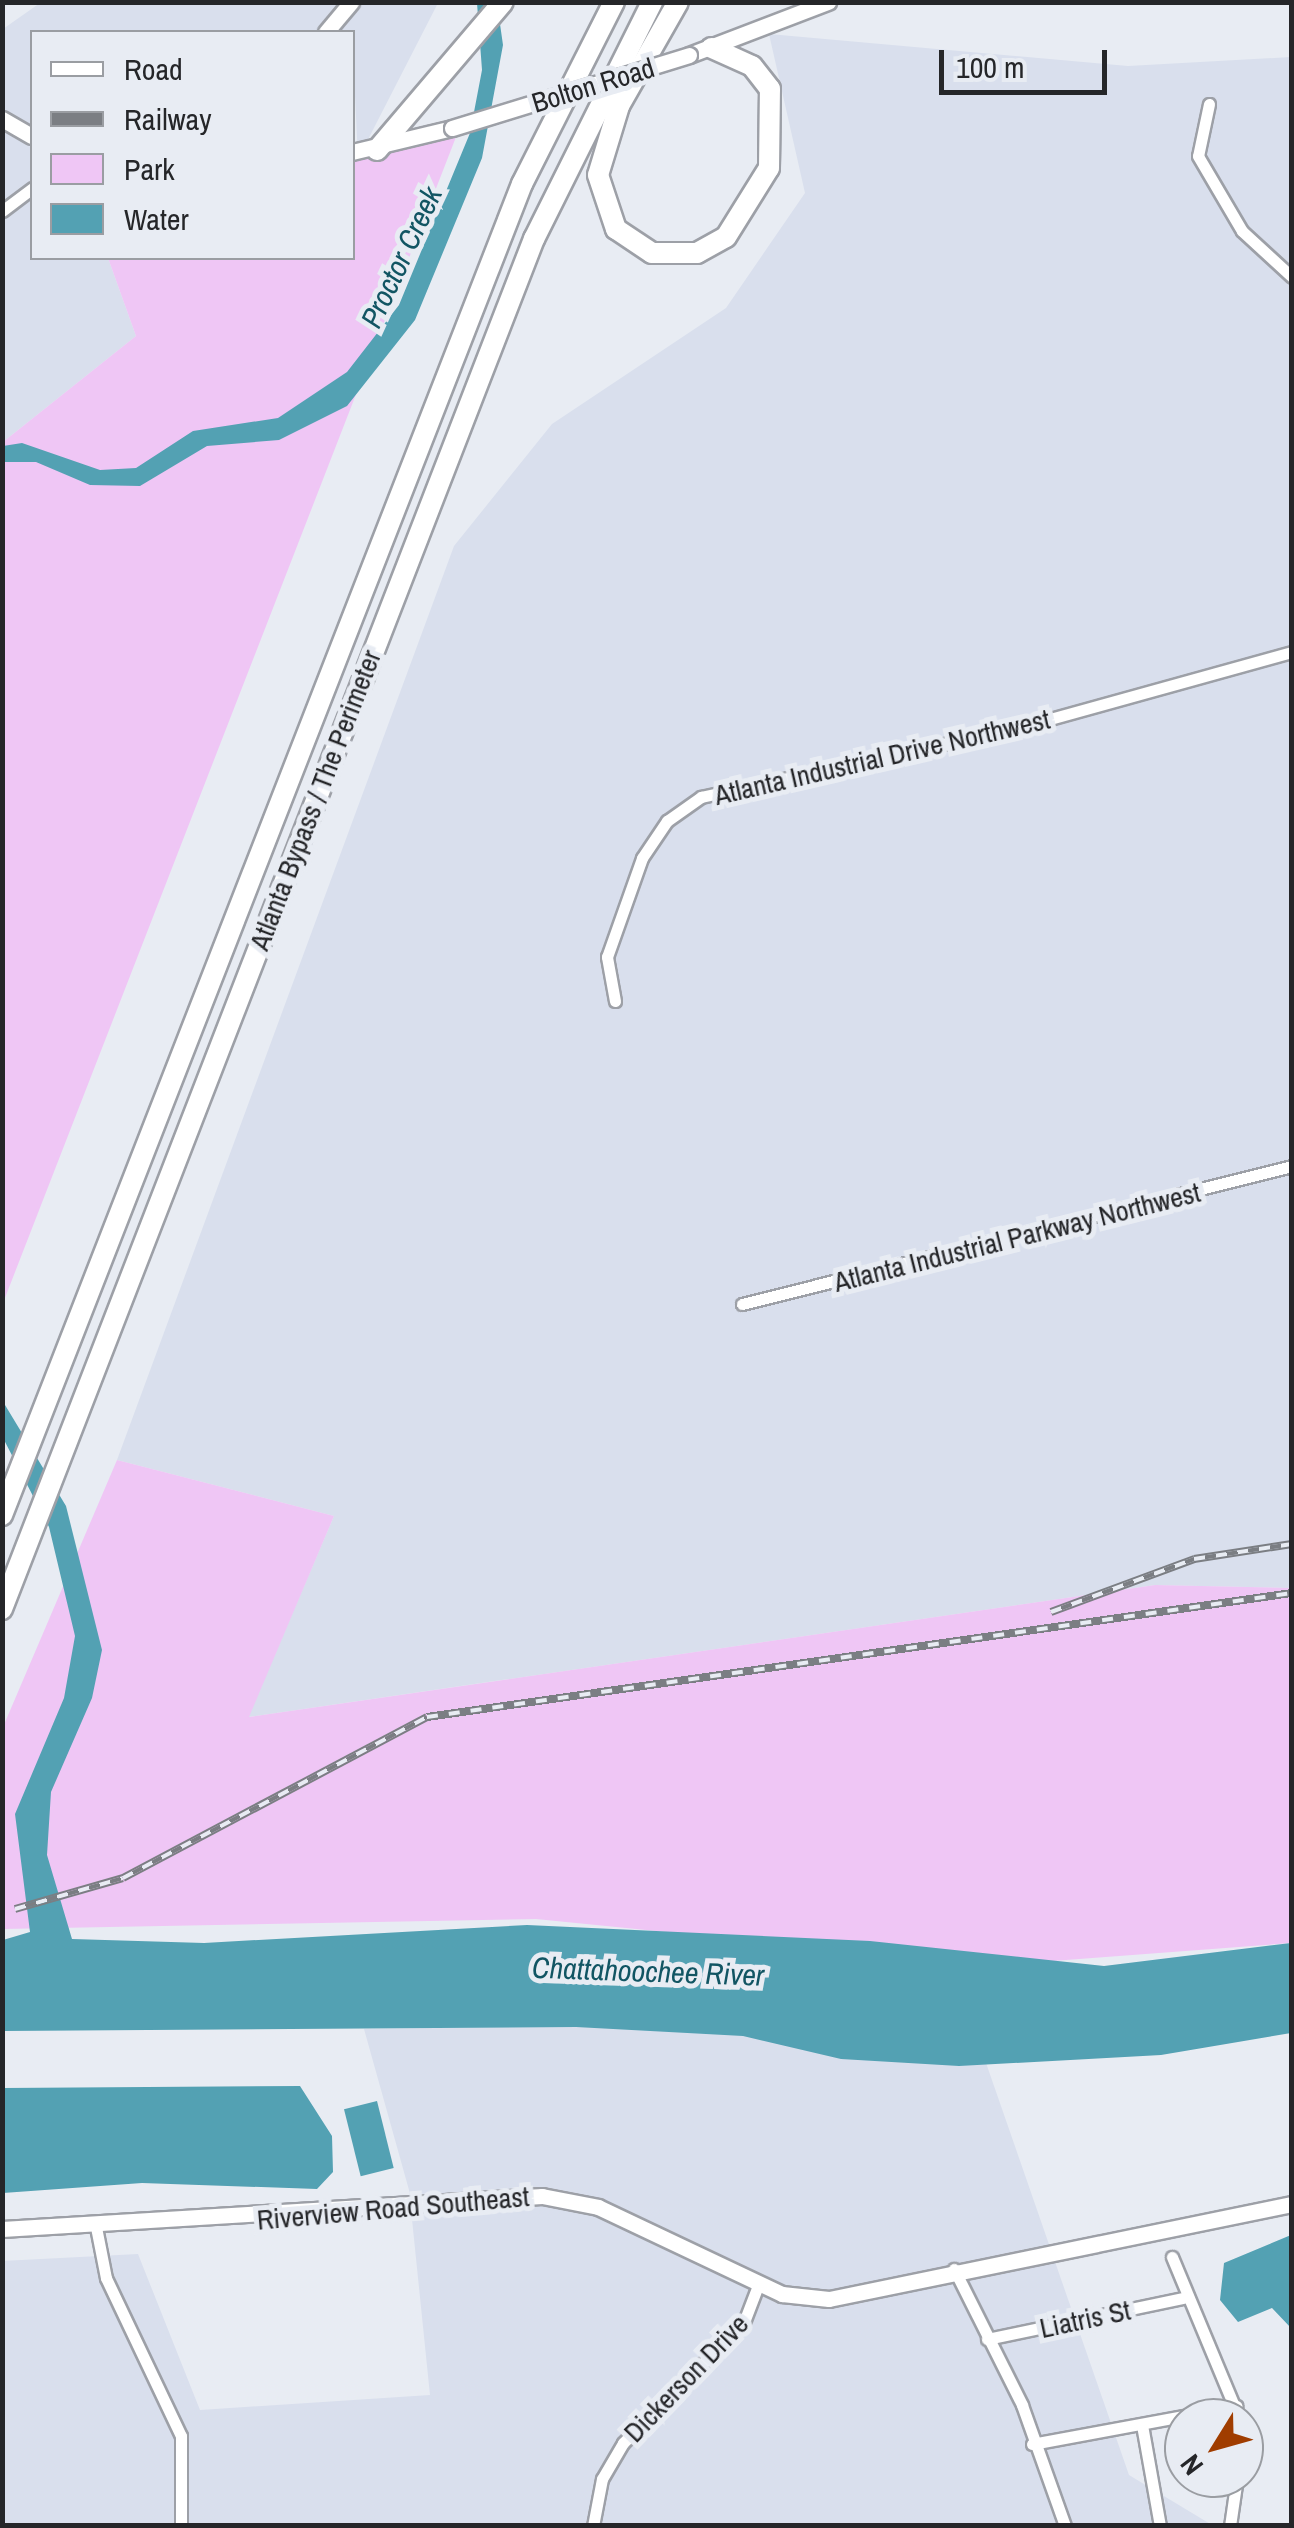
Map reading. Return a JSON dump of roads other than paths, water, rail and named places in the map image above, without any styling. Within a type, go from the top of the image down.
[{"type":"highway","points":[[377,150],[444,66],[502,2]]},
{"type":"highway","name":"Atlanta Bypass / The Perimeter","points":[[2,1515],[516,198],[614,2]]},
{"type":"highway","name":"Atlanta Bypass / The Perimeter","points":[[2,1610],[548,206],[652,2]]},
{"type":"highway","points":[[678,2],[619,106],[598,175],[616,229],[652,253],[696,253],[726,236],[769,168],[770,89],[752,66],[712,48]]},
{"type":"street","points":[[328,30],[351,2]]},
{"type":"street","name":"Bolton Road","points":[[355,152],[377,150],[712,48],[828,2]]},
{"type":"street","points":[[1208,104],[1198,156],[1242,231],[1292,277]]},
{"type":"street","points":[[2,119],[30,135]]},
{"type":"street","points":[[2,211],[30,190]]},
{"type":"street","name":"Atlanta Industrial Drive Northwest","points":[[615,1002],[607,956],[642,858],[667,821],[701,797],[1038,722],[1292,652]]},
{"type":"street","name":"Atlanta Industrial Parkway Northwest","points":[[742,1304],[1292,1166]]},
{"type":"street","name":"Riverview Road Southeast","points":[[2,2229],[96,2227],[542,2196],[598,2206],[758,2286],[829,2298],[954,2269],[1292,2204]]},
{"type":"street","points":[[96,2227],[106,2278],[182,2436],[182,2526]]},
{"type":"street","points":[[1172,2257],[1183,2298],[1231,2398]]},
{"type":"street","points":[[954,2269],[1065,2526]]},
{"type":"street","name":"Dickerson Drive","points":[[593,2526],[602,2480],[623,2444],[744,2322],[758,2286]]},
{"type":"street","name":"Liatris St","points":[[987,2339],[1183,2298]]},
{"type":"street","points":[[1032,2444],[1164,2422]]},
{"type":"street","points":[[1142,2425],[1160,2526]]},
{"type":"street","points":[[1230,2526],[1234,2498]]},
{"type":"water","points":[[477,3],[497,3],[503,45],[482,158],[415,320],[347,406],[279,440],[207,446],[140,486],[90,485],[36,462],[3,462],[3,446],[22,443],[100,470],[136,468],[193,431],[278,418],[347,372],[399,305],[470,133],[482,70]]},
{"type":"water","name":"Chattahoochee River","points":[[2,1400],[66,1506],[102,1650],[92,1698],[51,1792],[47,1855],[72,1939],[204,1943],[527,1925],[870,1941],[1104,1966],[1291,1943],[1291,2033],[1161,2055],[959,2066],[841,2059],[743,2036],[576,2027],[3,2031],[3,1940],[30,1932],[15,1814],[64,1698],[75,1636],[49,1527],[3,1438]]},
{"type":"water","points":[[300,2086],[332,2136],[333,2172],[317,2189],[142,2183],[3,2193],[3,2088]]},
{"type":"water","points":[[377,2101],[394,2168],[361,2176],[344,2109]]},
{"type":"water","points":[[1291,2235],[1291,2328],[1272,2308],[1238,2322],[1220,2300],[1224,2263]]},
{"type":"railway","points":[[1051,1612],[1194,1559],[1292,1544]]},
{"type":"railway","points":[[15,1909],[123,1878],[427,1717],[1292,1593]]},
{"type":"water label","name":"Proctor Creek","points":[[401,257]]}]
